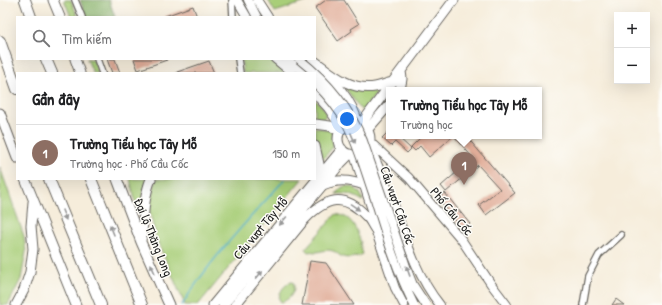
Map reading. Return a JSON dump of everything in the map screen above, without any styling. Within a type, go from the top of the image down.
[{"type":"highway","points":[[25,0],[31,16]]},
{"type":"highway","points":[[0,41],[16,85]]},
{"type":"highway","points":[[46,60],[52,72]]},
{"type":"highway","points":[[49,180],[101,305]]},
{"type":"highway","points":[[91,180],[142,305]]},
{"type":"main road","points":[[54,0],[60,16]]},
{"type":"main road","points":[[389,87],[454,0]]},
{"type":"main road","points":[[75,60],[80,72]]},
{"type":"main road","points":[[314,61],[332,74],[357,87],[375,87],[393,82]]},
{"type":"main road","points":[[401,70],[402,79],[401,87]]},
{"type":"main road","points":[[362,126],[370,112],[386,91]]},
{"type":"main road","points":[[362,126],[386,107]]},
{"type":"main road","points":[[0,113],[16,155]]},
{"type":"main road","points":[[351,123],[362,126],[369,134],[369,144],[362,152],[349,153],[340,146],[338,141],[341,130],[344,126],[351,123]]},
{"type":"main road","points":[[316,124],[330,126],[341,130]]},
{"type":"main road","points":[[316,152],[321,181],[351,181],[364,185]]},
{"type":"main road","name":"Cầu vượt Tây Mỗ","points":[[213,305],[321,181],[349,153]]},
{"type":"main road","points":[[25,180],[76,305]]},
{"type":"main road","name":"Đại lộ Thăng Long","points":[[117,180],[141,242],[169,305]]},
{"type":"main road","points":[[141,242],[144,209],[150,180]]},
{"type":"main road","name":"Cầu vượt Tây Mỗ","points":[[223,305],[311,193]]},
{"type":"main road","points":[[16,305],[24,290],[30,272],[33,249],[31,226],[33,199]]},
{"type":"main road","points":[[235,305],[305,219],[313,211],[328,202],[339,200],[351,204],[367,216],[374,229]]},
{"type":"street","points":[[75,0],[82,16]]},
{"type":"street","points":[[232,0],[232,16]]},
{"type":"street","points":[[237,0],[244,15]]},
{"type":"street","points":[[252,1],[257,16]]},
{"type":"street","points":[[252,1],[267,16]]},
{"type":"street","points":[[97,60],[102,72]]},
{"type":"street","points":[[238,60],[240,72]]},
{"type":"street","points":[[276,60],[291,72]]},
{"type":"street","points":[[288,60],[303,72]]},
{"type":"street","name":"Cầu vượt Cầu Cốc","points":[[300,60],[314,72]]},
{"type":"street","points":[[314,61],[345,95],[362,126]]},
{"type":"street","name":"Cầu vượt Cầu Cốc","points":[[316,73],[336,94],[356,126],[363,141],[409,275],[413,285],[426,305]]},
{"type":"street","name":"Cầu vượt Cầu Cốc","points":[[316,84],[341,114],[351,132],[402,279],[414,305]]},
{"type":"street","points":[[316,95],[328,108],[341,130]]},
{"type":"street","points":[[369,144],[391,197],[421,278],[440,305]]},
{"type":"street","name":"Phố Cầu Cốc","points":[[369,144],[409,178],[461,239],[507,305]]},
{"type":"street","points":[[349,153],[364,185],[374,216],[374,229],[395,288],[404,305]]},
{"type":"street","points":[[583,305],[588,276],[599,255],[621,235]]},
{"type":"green space","points":[[64,0],[71,0],[78,16],[71,16]]},
{"type":"green space","points":[[80,0],[109,0],[115,16],[86,16]]},
{"type":"green space","points":[[268,0],[312,0],[275,12]]},
{"type":"green space","points":[[87,60],[93,60],[99,72],[93,72]]},
{"type":"green space","points":[[241,60],[270,60],[284,72],[243,72]]},
{"type":"green space","points":[[344,86],[376,91],[377,93],[364,109],[361,110]]},
{"type":"green space","points":[[316,101],[325,111],[326,114],[323,119],[316,119]]},
{"type":"green space","points":[[316,127],[332,131],[333,147],[323,159],[316,142]]},
{"type":"green space","points":[[0,167],[24,236],[26,252],[21,279],[8,305],[0,305]]},
{"type":"green space","points":[[130,180],[147,180],[140,211],[137,209]]},
{"type":"green space","points":[[156,180],[301,180],[198,305],[185,305],[156,238],[149,209]]},
{"type":"green space","points":[[345,186],[352,187],[357,190],[361,194],[363,201],[350,195],[336,194]]},
{"type":"green space","points":[[336,214],[342,215],[353,224],[361,242],[360,244],[363,254],[347,258],[340,256],[331,250],[308,252],[305,249]]},
{"type":"green space","points":[[293,282],[294,285],[292,295],[287,300],[281,302],[279,299],[281,291]]},
{"type":"building","points":[[326,0],[344,0],[359,24],[338,41],[315,8]]},
{"type":"building","points":[[193,6],[197,16],[165,16]]},
{"type":"building","points":[[107,60],[115,60],[120,72],[112,72]]},
{"type":"building","points":[[134,60],[167,60],[138,70]]},
{"type":"building","points":[[209,61],[214,72],[177,72]]},
{"type":"building","points":[[386,134],[386,139],[400,139],[411,149],[407,153],[395,142],[391,146],[382,138]]},
{"type":"building","points":[[419,139],[450,139],[429,157],[420,146],[415,151],[411,147]]},
{"type":"building","points":[[457,139],[469,139],[515,193],[486,215],[479,205],[500,189],[478,165],[446,192],[441,186],[473,158]]},
{"type":"building","points":[[445,193],[470,224],[463,230],[438,198]]},
{"type":"building","points":[[310,261],[326,263],[354,305],[302,305]]},
{"type":"building","points":[[616,299],[624,305],[612,305]]},
{"type":"waterway","points":[[182,305],[205,271],[218,255],[284,180]]},
{"type":"place","name":"Trường Tiểu học Tây Mỗ","points":[[464,185]]}]
